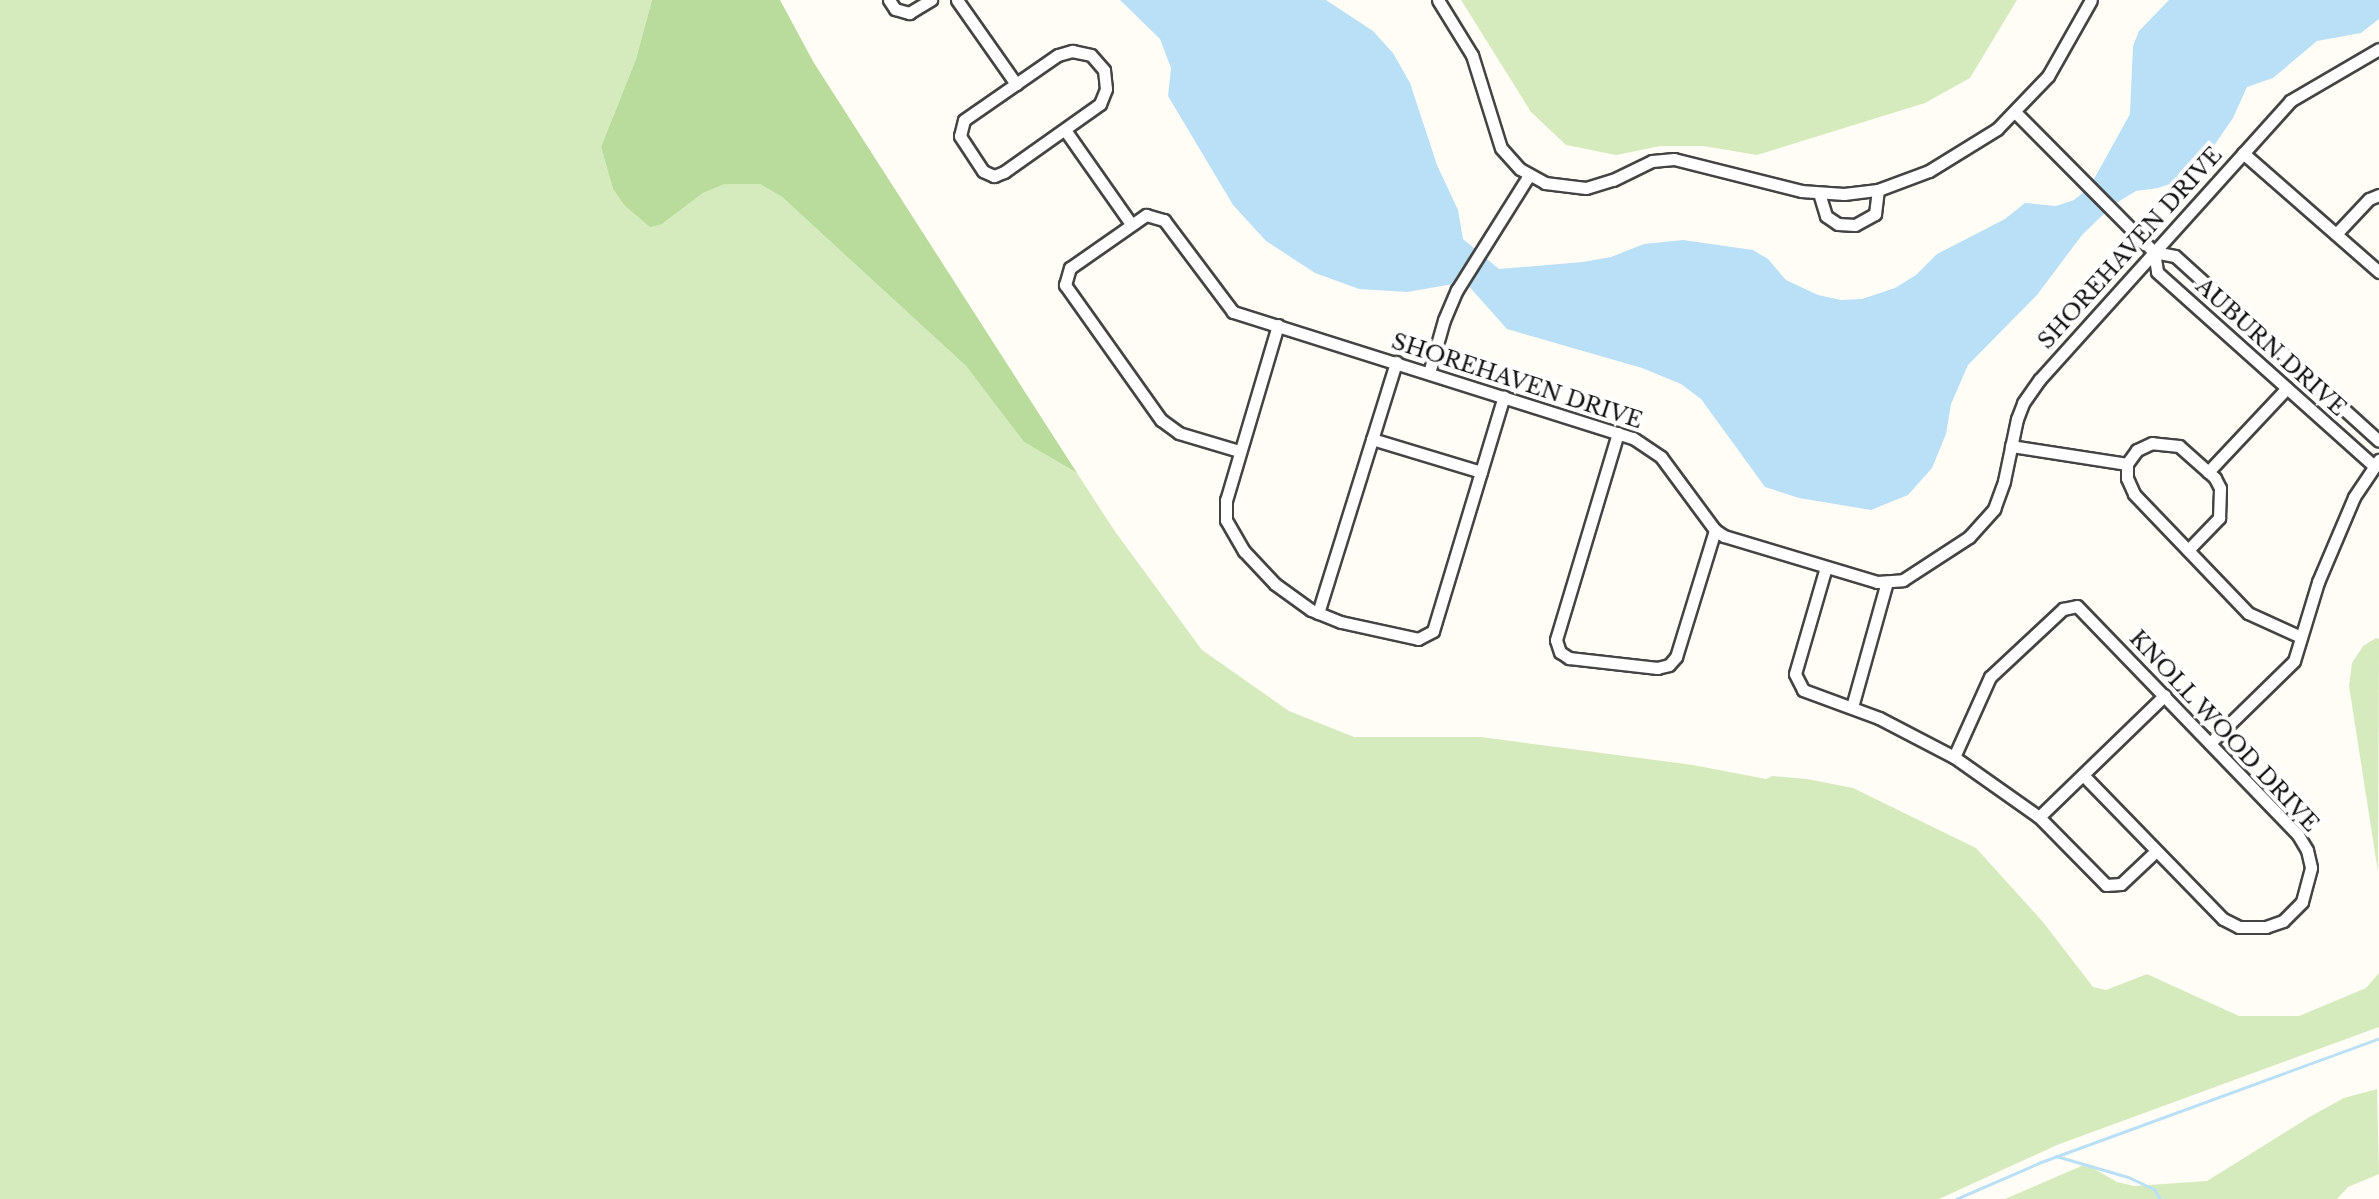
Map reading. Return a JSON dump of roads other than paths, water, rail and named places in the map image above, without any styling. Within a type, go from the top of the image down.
[{"type":"street","points":[[889,0],[895,9],[909,13],[931,0]]},
{"type":"street","points":[[957,0],[1016,84]]},
{"type":"street","points":[[1438,0],[1472,55],[1501,148],[1529,175],[1558,186],[1586,188],[1613,180],[1652,161],[1674,159],[1819,193],[1878,190],[1953,159],[2015,112],[2064,52],[2091,0]]},
{"type":"street","name":"SHOREHAVEN DRIVE","points":[[1887,582],[1912,576],[1980,527],[2000,496],[2017,419],[2028,393],[2301,92],[2379,49]]},
{"type":"street","points":[[1065,52],[1085,52],[1097,59],[1106,78],[1103,100],[1065,130],[994,176],[983,171],[962,141],[960,128],[968,117],[1016,84],[1065,52]]},
{"type":"street","name":"AUBURN DRIVE","points":[[2015,112],[2154,252],[2175,256],[2379,441]]},
{"type":"street","points":[[1065,130],[1131,224],[1070,268],[1065,280],[1067,290],[1161,420],[1179,433],[1239,451]]},
{"type":"street","points":[[2243,153],[2379,272]]},
{"type":"street","points":[[1429,373],[1444,320],[1457,290],[1529,175]]},
{"type":"street","points":[[1819,193],[1826,216],[1838,224],[1855,225],[1875,214],[1878,190]]},
{"type":"street","points":[[2336,234],[2369,199],[2379,195]]},
{"type":"street","name":"SHOREHAVEN DRIVE","points":[[1131,224],[1146,215],[1160,216],[1225,306],[1643,443],[1661,457],[1715,530]]},
{"type":"street","name":"AUBURN DRIVE","points":[[2154,252],[2157,272],[2376,463]]},
{"type":"street","points":[[1278,325],[1226,500],[1230,529],[1275,584],[1318,613],[1381,633],[1418,639],[1429,635],[1435,626],[1504,396]]},
{"type":"street","points":[[1318,613],[1396,362]]},
{"type":"street","points":[[2208,472],[2287,388]]},
{"type":"street","points":[[1618,433],[1556,640],[1560,652],[1569,658],[1657,668],[1669,665],[1676,657],[1715,530],[1734,540],[1887,582],[1852,707]]},
{"type":"street","points":[[1372,439],[1481,472]]},
{"type":"street","points":[[2188,550],[2213,528],[2221,512],[2220,488],[2208,472],[2179,446],[2163,441],[2142,447],[2127,464],[2127,478],[2134,494],[2248,613],[2301,637]]},
{"type":"street","points":[[2011,446],[2127,464]]},
{"type":"street","points":[[2210,743],[2292,664],[2318,582],[2354,497],[2376,463]]},
{"type":"street","points":[[1826,567],[1796,681],[1803,690],[1852,707],[1954,757],[2039,817],[2106,885],[2121,884],[2155,852]]},
{"type":"street","name":"KNOLL WOOD DRIVE","points":[[1954,757],[1983,687],[2067,607],[2084,609],[2303,842],[2311,868],[2306,894],[2297,909],[2275,925],[2257,929],[2239,927],[2216,914],[2083,775]]},
{"type":"street","points":[[2039,817],[2165,695]]},
{"type":"water","points":[[1120,0],[1326,0],[1373,31],[1393,53],[1410,83],[1437,165],[1458,210],[1463,239],[1499,269],[1583,262],[1611,257],[1644,244],[1683,240],[1753,250],[1768,259],[1786,280],[1818,295],[1841,300],[1862,299],[1895,288],[1916,275],[1937,254],[2005,219],[2025,203],[2056,206],[2074,200],[2089,188],[2130,114],[2133,46],[2139,31],[2169,0],[2379,0],[2379,19],[2361,33],[2317,41],[2273,78],[2247,87],[2233,118],[2193,176],[2158,188],[2136,191],[2113,205],[2082,235],[2037,295],[1968,365],[1951,404],[1946,434],[1932,468],[1908,495],[1871,510],[1799,498],[1765,487],[1701,399],[1681,384],[1642,368],[1507,329],[1465,282],[1407,292],[1359,289],[1315,273],[1266,241],[1233,205],[1168,96],[1171,68],[1160,39]]},
{"type":"waterway","points":[[1956,1199],[2041,1162],[2379,1038]]},
{"type":"waterway","points":[[2056,1156],[2128,1177],[2154,1189],[2160,1199]]}]
